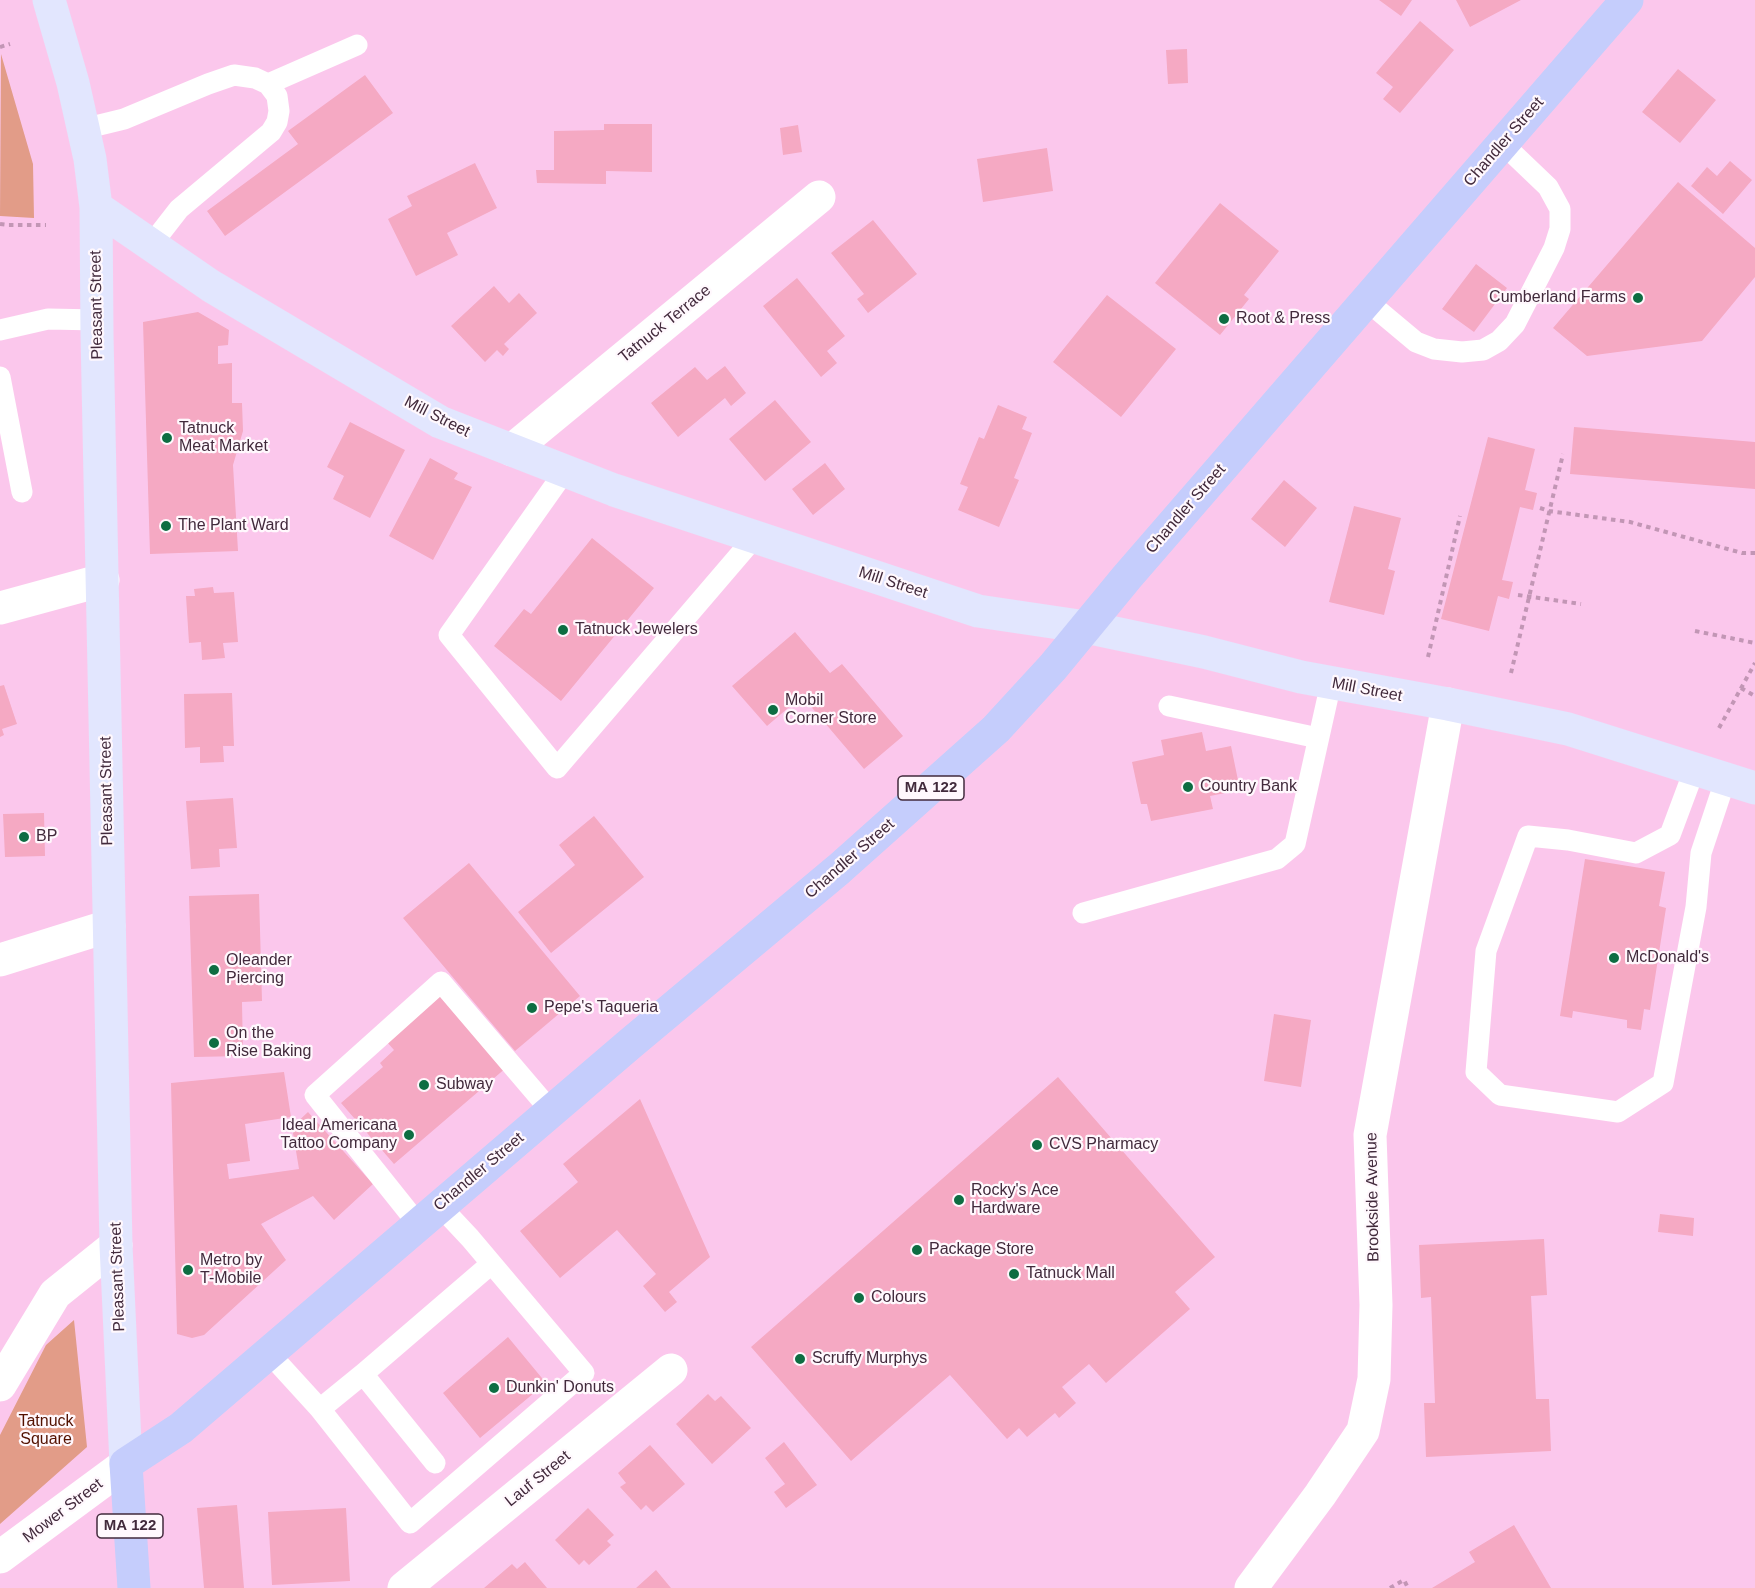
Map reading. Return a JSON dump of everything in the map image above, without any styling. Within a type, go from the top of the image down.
[{"type":"main road","name":"Pleasant Street","points":[[49,0],[73,83],[96,207],[116,1245],[134,1588]]},
{"type":"main road","name":"Chandler Street","points":[[126,1464],[181,1428],[551,1111],[839,869],[945,776],[1020,705],[1122,582],[1627,0]]},
{"type":"main road","name":"Mill Street","points":[[96,207],[211,286],[440,422],[614,490],[978,610],[1086,627],[1204,652],[1331,683],[1568,729],[1741,783]]},
{"type":"street","name":"Tatnuck Terrace","points":[[512,450],[819,197]]},
{"type":"street","points":[[0,608],[103,579]]},
{"type":"street","name":"Brookside Avenue","points":[[1251,1588],[1320,1496],[1363,1431],[1374,1379],[1376,1305],[1370,1135],[1448,704]]},
{"type":"street","points":[[0,960],[109,926]]},
{"type":"street","points":[[0,1385],[55,1294],[116,1245]]},
{"type":"street","name":"Lauf Street","points":[[404,1588],[671,1370]]},
{"type":"street","name":"Mower Street","points":[[0,1557],[126,1464]]},
{"type":"lane","points":[[268,84],[357,45]]},
{"type":"lane","points":[[83,129],[124,118],[234,75],[255,78],[268,84],[277,96],[279,111],[277,122],[271,132],[179,208],[152,245]]},
{"type":"lane","points":[[1366,301],[1416,342],[1434,349],[1462,352],[1483,350],[1499,341],[1515,324],[1554,248],[1560,230],[1560,209],[1548,187],[1503,144]]},
{"type":"lane","points":[[0,330],[48,319],[98,320]]},
{"type":"lane","points":[[0,377],[22,492]]},
{"type":"lane","points":[[565,471],[449,635],[557,768],[754,538]]},
{"type":"lane","points":[[1083,913],[1276,859],[1294,844],[1331,683]]},
{"type":"lane","points":[[1169,706],[1318,738]]},
{"type":"lane","points":[[1695,768],[1670,836],[1636,853],[1568,840],[1528,836],[1486,951],[1476,1072],[1500,1095],[1618,1112],[1663,1083],[1696,908],[1701,853],[1741,783]]},
{"type":"lane","points":[[268,1352],[320,1409],[410,1523],[584,1373],[492,1264],[429,1215],[315,1095],[441,982],[551,1111]]},
{"type":"lane","points":[[320,1409],[492,1264]]},
{"type":"lane","points":[[363,1374],[435,1463]]},
{"type":"path","points":[[0,47],[10,44]]},
{"type":"path","points":[[0,224],[46,225]]},
{"type":"path","points":[[1511,673],[1563,454]]},
{"type":"path","points":[[1540,508],[1550,512],[1630,522],[1742,553],[1755,553]]},
{"type":"path","points":[[1428,657],[1460,516]]},
{"type":"path","points":[[1518,594],[1581,604]]},
{"type":"path","points":[[1695,631],[1755,643]]},
{"type":"path","points":[[1719,728],[1755,663]]},
{"type":"path","points":[[1741,688],[1755,696]]},
{"type":"path","points":[[1390,1588],[1404,1580],[1408,1588]]},
{"type":"green space","points":[[1,54],[33,164],[34,218],[0,216]]},
{"type":"green space","name":"Tatnuck Square","points":[[74,1320],[87,1447],[0,1524],[0,1435],[46,1345]]},
{"type":"building","points":[[1379,0],[1412,0],[1401,16]]},
{"type":"building","points":[[1456,0],[1521,0],[1470,27]]},
{"type":"building","points":[[1420,21],[1454,50],[1400,113],[1383,99],[1393,87],[1376,73]]},
{"type":"building","points":[[1187,49],[1188,83],[1168,84],[1166,50]]},
{"type":"building","points":[[1678,69],[1716,100],[1680,143],[1642,112]]},
{"type":"building","points":[[365,75],[393,113],[225,236],[207,211],[298,144],[288,131]]},
{"type":"building","points":[[604,124],[652,124],[652,172],[606,171],[606,184],[537,183],[536,170],[554,170],[554,131],[604,130]]},
{"type":"building","points":[[798,125],[802,152],[783,155],[780,128]]},
{"type":"building","points":[[1047,148],[1053,191],[983,202],[977,159]]},
{"type":"building","points":[[1730,161],[1752,180],[1723,214],[1691,186],[1707,167],[1717,176]]},
{"type":"building","points":[[475,163],[497,208],[447,233],[458,255],[416,276],[388,219],[412,206],[407,196]]},
{"type":"building","points":[[1678,182],[1755,248],[1755,277],[1702,341],[1587,356],[1553,328]]},
{"type":"building","points":[[1220,203],[1279,251],[1244,295],[1249,299],[1220,335],[1155,283]]},
{"type":"building","points":[[873,220],[917,274],[868,313],[857,299],[864,294],[831,253]]},
{"type":"building","points":[[1476,264],[1507,288],[1474,332],[1442,309]]},
{"type":"building","points":[[797,278],[845,336],[827,351],[837,363],[821,377],[763,306]]},
{"type":"building","points":[[494,286],[509,303],[519,293],[537,313],[504,344],[509,349],[503,356],[497,350],[485,362],[451,326]]},
{"type":"building","points":[[1107,295],[1176,349],[1121,417],[1053,362]]},
{"type":"building","points":[[198,312],[229,330],[228,345],[218,346],[218,364],[232,363],[232,403],[242,403],[243,431],[233,465],[238,551],[150,554],[143,322]]},
{"type":"building","points":[[725,366],[746,393],[731,406],[725,398],[678,437],[651,403],[695,367],[707,380]]},
{"type":"building","points":[[775,400],[811,442],[765,481],[729,439]]},
{"type":"building","points":[[998,405],[1027,417],[1022,429],[1032,433],[1014,478],[1019,480],[999,527],[958,510],[968,487],[960,484],[979,437],[984,439]]},
{"type":"building","points":[[350,422],[405,450],[370,518],[333,499],[344,476],[327,467]]},
{"type":"building","points":[[1574,427],[1755,442],[1755,489],[1570,474]]},
{"type":"building","points":[[1488,437],[1535,449],[1525,490],[1537,493],[1533,510],[1520,507],[1502,580],[1513,582],[1509,599],[1498,596],[1489,631],[1441,619]]},
{"type":"building","points":[[430,458],[458,473],[454,479],[472,487],[433,560],[389,536]]},
{"type":"building","points":[[825,463],[845,489],[813,515],[792,489]]},
{"type":"building","points":[[1284,480],[1317,508],[1285,547],[1251,519]]},
{"type":"building","points":[[1354,506],[1401,518],[1388,569],[1395,571],[1384,615],[1329,602]]},
{"type":"building","name":"Tatnuck Jewelers","points":[[592,538],[654,588],[561,701],[494,646],[524,609],[531,614]]},
{"type":"building","points":[[213,587],[214,593],[234,592],[238,642],[223,643],[225,658],[202,660],[201,642],[189,643],[186,596],[195,596],[194,589]]},
{"type":"building","points":[[795,632],[830,673],[842,664],[903,736],[864,769],[802,696],[767,726],[732,686]]},
{"type":"building","points":[[4,685],[17,724],[2,729],[4,735],[0,737],[0,686]]},
{"type":"building","points":[[232,693],[234,746],[223,746],[224,762],[200,763],[200,747],[185,748],[184,694]]},
{"type":"building","points":[[1202,732],[1206,751],[1231,746],[1240,790],[1210,796],[1213,809],[1151,821],[1147,804],[1141,804],[1132,762],[1164,755],[1161,740]]},
{"type":"building","points":[[233,798],[237,848],[219,849],[220,867],[191,869],[186,801]]},
{"type":"building","points":[[44,813],[45,856],[5,857],[3,814]]},
{"type":"building","points":[[594,816],[644,877],[551,953],[518,912],[575,865],[559,845]]},
{"type":"building","name":"McDonald's","points":[[1585,859],[1665,872],[1659,906],[1666,908],[1650,1010],[1644,1009],[1641,1030],[1627,1028],[1627,1020],[1573,1011],[1572,1018],[1560,1016]]},
{"type":"building","points":[[469,863],[580,996],[515,1051],[403,918]]},
{"type":"building","points":[[259,894],[262,1001],[242,1002],[243,1056],[194,1057],[189,896]]},
{"type":"building","name":"Subway","points":[[443,992],[507,1067],[394,1164],[341,1103],[383,1067],[380,1063],[394,1050],[386,1041]]},
{"type":"building","points":[[1274,1014],[1311,1020],[1301,1087],[1264,1081]]},
{"type":"building","points":[[284,1072],[291,1117],[245,1124],[250,1161],[227,1164],[229,1179],[299,1169],[292,1127],[308,1112],[373,1184],[334,1220],[313,1196],[261,1224],[286,1260],[204,1335],[192,1338],[177,1334],[171,1083]]},
{"type":"building","name":"Tatnuck Mall","points":[[1058,1077],[1215,1257],[1175,1292],[1190,1309],[1106,1383],[1089,1364],[1062,1387],[1076,1403],[1059,1418],[1055,1413],[1027,1437],[1019,1428],[1007,1439],[950,1375],[851,1461],[751,1347]]},
{"type":"building","points":[[640,1099],[710,1257],[669,1292],[677,1302],[665,1312],[643,1286],[656,1274],[617,1230],[560,1278],[520,1231],[578,1182],[563,1164]]},
{"type":"building","points":[[1660,1214],[1694,1218],[1693,1236],[1658,1232]]},
{"type":"building","points":[[1544,1239],[1547,1295],[1531,1296],[1536,1399],[1549,1399],[1551,1451],[1426,1457],[1424,1403],[1435,1403],[1431,1297],[1421,1298],[1419,1245]]},
{"type":"building","name":"Dunkin' Donuts","points":[[508,1337],[546,1383],[480,1438],[443,1393]]},
{"type":"building","points":[[708,1394],[715,1401],[721,1396],[751,1428],[712,1464],[676,1424]]},
{"type":"building","points":[[784,1442],[817,1485],[786,1508],[774,1492],[785,1484],[765,1458]]},
{"type":"building","points":[[650,1445],[685,1484],[653,1512],[646,1505],[641,1510],[620,1487],[626,1483],[618,1473]]},
{"type":"building","points":[[237,1505],[244,1588],[204,1588],[197,1508]]},
{"type":"building","points":[[346,1508],[350,1581],[272,1585],[268,1512]]},
{"type":"building","points":[[588,1508],[614,1535],[607,1541],[611,1545],[589,1565],[584,1560],[579,1565],[555,1540]]},
{"type":"building","points":[[1514,1525],[1551,1588],[1432,1588],[1475,1562],[1469,1552]]},
{"type":"building","points":[[525,1562],[547,1588],[484,1588],[512,1564],[517,1569]]},
{"type":"building","points":[[656,1570],[671,1588],[636,1588]]},
{"type":"place","name":"Cumberland Farms","points":[[1638,298]]},
{"type":"place","name":"Root & Press","points":[[1224,319]]},
{"type":"place","name":"Tatnuck Meat Market","points":[[167,438]]},
{"type":"place","name":"The Plant Ward","points":[[166,526]]},
{"type":"place","name":"Tatnuck Jewelers","points":[[563,630]]},
{"type":"place","name":"Mobil Corner Store","points":[[773,710]]},
{"type":"place","name":"Country Bank","points":[[1188,787]]},
{"type":"place","name":"BP","points":[[24,837]]},
{"type":"place","name":"McDonald's","points":[[1614,958]]},
{"type":"place","name":"Oleander Piercing","points":[[214,970]]},
{"type":"place","name":"Pepe's Taqueria","points":[[532,1008]]},
{"type":"place","name":"On the Rise Baking","points":[[214,1043]]},
{"type":"place","name":"Subway","points":[[424,1085]]},
{"type":"place","name":"Ideal Americana Tattoo Company","points":[[409,1135]]},
{"type":"place","name":"CVS Pharmacy","points":[[1037,1145]]},
{"type":"place","name":"Rocky's Ace Hardware","points":[[959,1200]]},
{"type":"place","name":"Package Store","points":[[917,1250]]},
{"type":"place","name":"Metro by T-Mobile","points":[[188,1270]]},
{"type":"place","name":"Tatnuck Mall","points":[[1014,1274]]},
{"type":"place","name":"Colours","points":[[859,1298]]},
{"type":"place","name":"Scruffy Murphys","points":[[800,1359]]},
{"type":"place","name":"Dunkin' Donuts","points":[[494,1388]]}]
